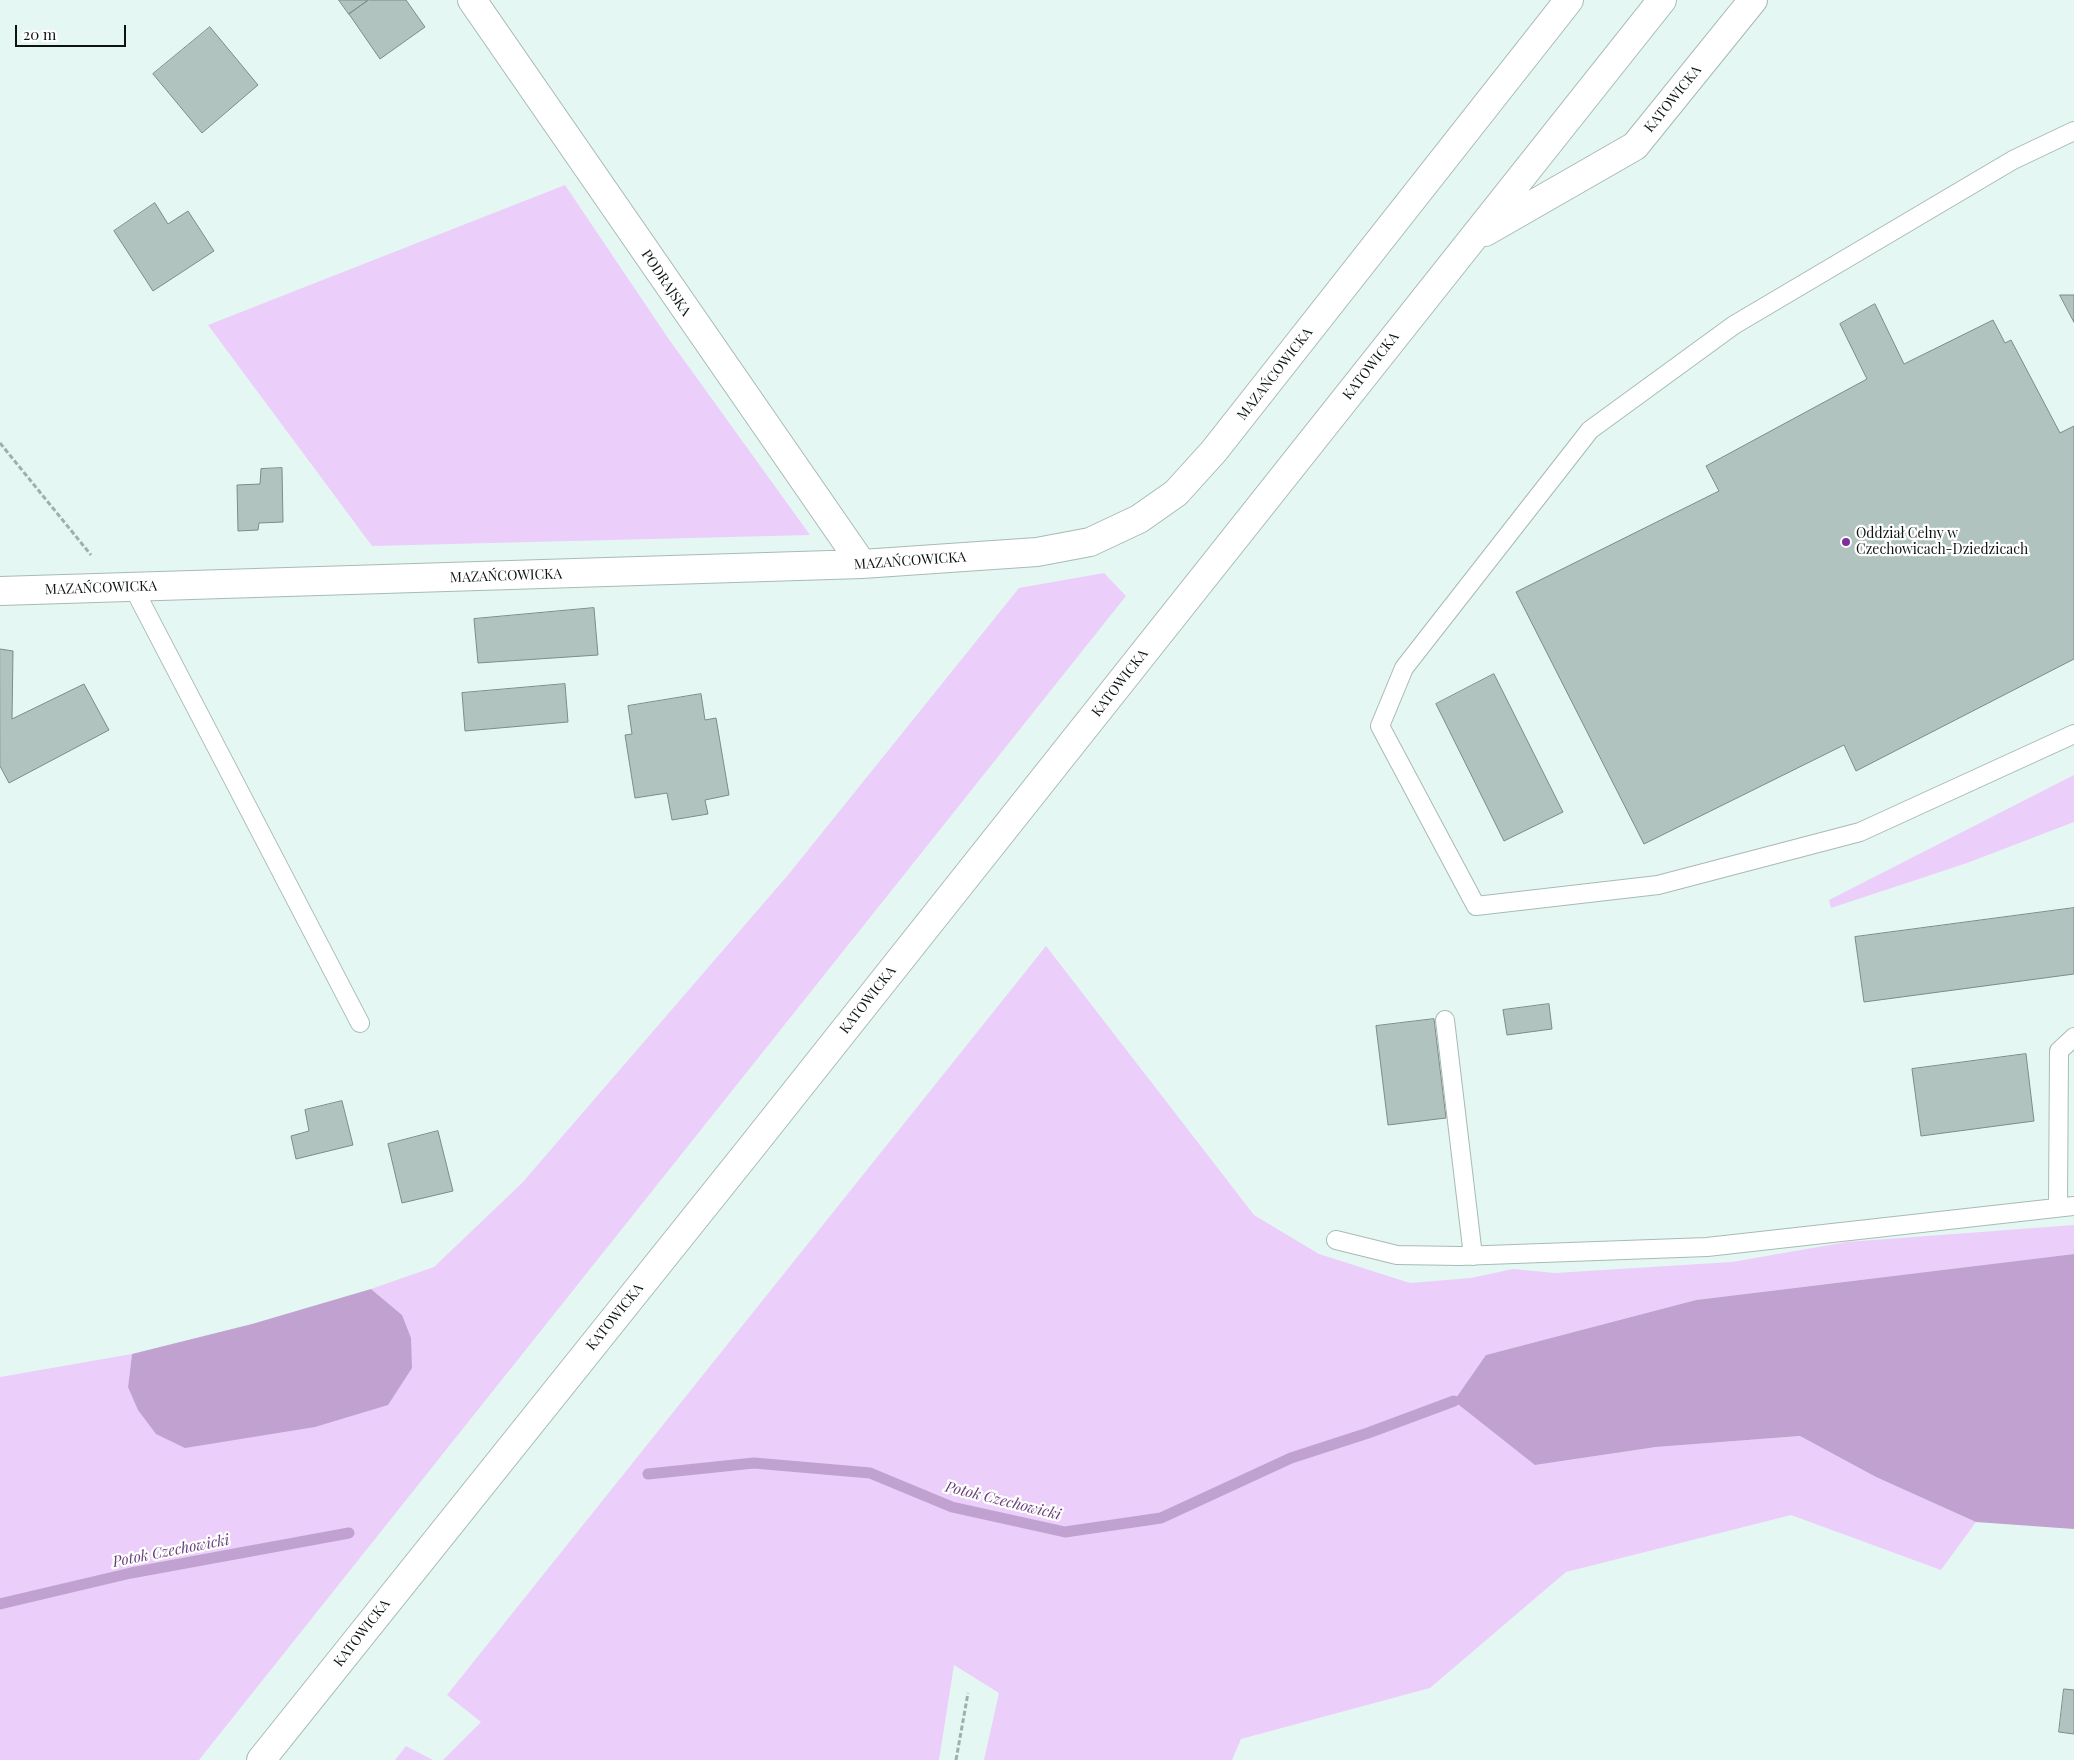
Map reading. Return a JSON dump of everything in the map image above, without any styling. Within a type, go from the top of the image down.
[{"type":"main road","name":"PODRAJSKA","points":[[472,0],[862,564]]},
{"type":"main road","name":"MAZAŃCOWICKA","points":[[0,591],[862,564],[1037,552],[1090,542],[1139,518],[1176,493],[1214,451],[1569,0]]},
{"type":"main road","name":"KATOWICKA","points":[[261,1760],[744,1157],[1662,0]]},
{"type":"main road","name":"KATOWICKA","points":[[1472,238],[1635,146],[1753,0]]},
{"type":"lane","points":[[2074,131],[2013,160],[1734,325],[1590,430],[1404,668],[1380,726],[1476,906],[1658,885],[1860,832],[2074,734]]},
{"type":"lane","points":[[125,588],[360,1023]]},
{"type":"lane","points":[[1445,1020],[1473,1256]]},
{"type":"lane","points":[[1336,1240],[1397,1255],[1473,1256],[1707,1247],[2066,1207],[2059,1050],[2074,1037]]},
{"type":"path","points":[[0,443],[125,588]]},
{"type":"path","points":[[956,1760],[968,1693]]},
{"type":"shaded area","points":[[565,185],[668,338],[810,535],[372,546],[208,325]]},
{"type":"shaded area","points":[[1104,573],[1126,596],[199,1760],[0,1760],[0,1377],[132,1354],[128,1387],[402,1315],[371,1289],[434,1267],[522,1183],[788,875],[1019,588]]},
{"type":"shaded area","points":[[2074,775],[2074,822],[1967,863],[1831,908],[1829,900]]},
{"type":"shaded area","points":[[1046,946],[1254,1215],[1319,1254],[1410,1283],[1471,1278],[1513,1269],[1555,1273],[1732,1262],[1847,1242],[2074,1225],[2074,1254],[1696,1300],[1486,1355],[1535,1465],[1656,1447],[1800,1436],[1876,1477],[1976,1522],[1941,1570],[1791,1515],[1566,1572],[1430,1688],[1241,1739],[1232,1760],[984,1760],[999,1693],[954,1665],[939,1760],[443,1760],[481,1722],[447,1695]]},
{"type":"shaded area","points":[[2074,1254],[2074,1529],[1976,1522],[1876,1477],[1800,1436],[1656,1447],[1535,1465],[1454,1401],[1486,1355],[1696,1300]]},
{"type":"shaded area","points":[[371,1289],[402,1315],[411,1338],[412,1368],[388,1405],[315,1427],[185,1448],[156,1434],[138,1410],[128,1387],[132,1354],[252,1324]]},
{"type":"shaded area","points":[[406,1746],[433,1760],[395,1760]]},
{"type":"building","points":[[339,0],[368,0],[349,14]]},
{"type":"building","points":[[369,0],[406,0],[425,27],[380,59],[349,14]]},
{"type":"building","points":[[210,27],[258,85],[202,133],[153,74]]},
{"type":"building","points":[[155,203],[168,224],[188,211],[214,251],[153,291],[114,231]]},
{"type":"building","points":[[2060,295],[2074,295],[2074,322]]},
{"type":"building","name":"Oddział Celny w Czechowicach-Dziedzicach","points":[[1875,304],[1904,364],[1993,320],[2005,343],[2011,340],[2060,433],[2074,426],[2074,659],[1856,771],[1844,745],[1644,844],[1516,592],[1719,491],[1706,466],[1867,379],[1840,324]]},
{"type":"building","points":[[282,468],[283,522],[259,523],[258,530],[238,531],[237,485],[260,484],[261,469]]},
{"type":"building","points":[[594,608],[598,655],[478,663],[474,619]]},
{"type":"building","points":[[0,649],[13,651],[12,719],[84,684],[109,730],[9,783],[0,766]]},
{"type":"building","points":[[1494,674],[1563,812],[1504,841],[1436,704]]},
{"type":"building","points":[[565,684],[568,722],[465,731],[462,693]]},
{"type":"building","points":[[701,694],[705,720],[716,718],[729,795],[705,800],[708,814],[672,820],[667,793],[635,798],[625,735],[632,734],[628,706]]},
{"type":"building","points":[[2074,908],[2074,974],[1864,1002],[1855,937]]},
{"type":"building","points":[[1549,1004],[1552,1029],[1507,1035],[1503,1010]]},
{"type":"building","points":[[1434,1019],[1446,1118],[1388,1125],[1376,1026]]},
{"type":"building","points":[[2026,1054],[2034,1121],[1921,1136],[1912,1069]]},
{"type":"building","points":[[342,1101],[353,1145],[296,1159],[291,1136],[309,1131],[305,1110]]},
{"type":"building","points":[[438,1131],[453,1191],[402,1203],[388,1144]]},
{"type":"building","points":[[2064,1689],[2074,1690],[2074,1734],[2059,1732]]},
{"type":"waterway","name":"Potok Czechowicki","points":[[648,1474],[754,1463],[870,1473],[952,1507],[1065,1532],[1161,1518],[1291,1458],[1368,1433],[1454,1401]]},
{"type":"waterway","name":"Potok Czechowicki","points":[[0,1604],[131,1573],[349,1533]]},
{"type":"place","name":"Oddział Celny w Czechowicach-Dziedzicach","points":[[1846,542]]}]
